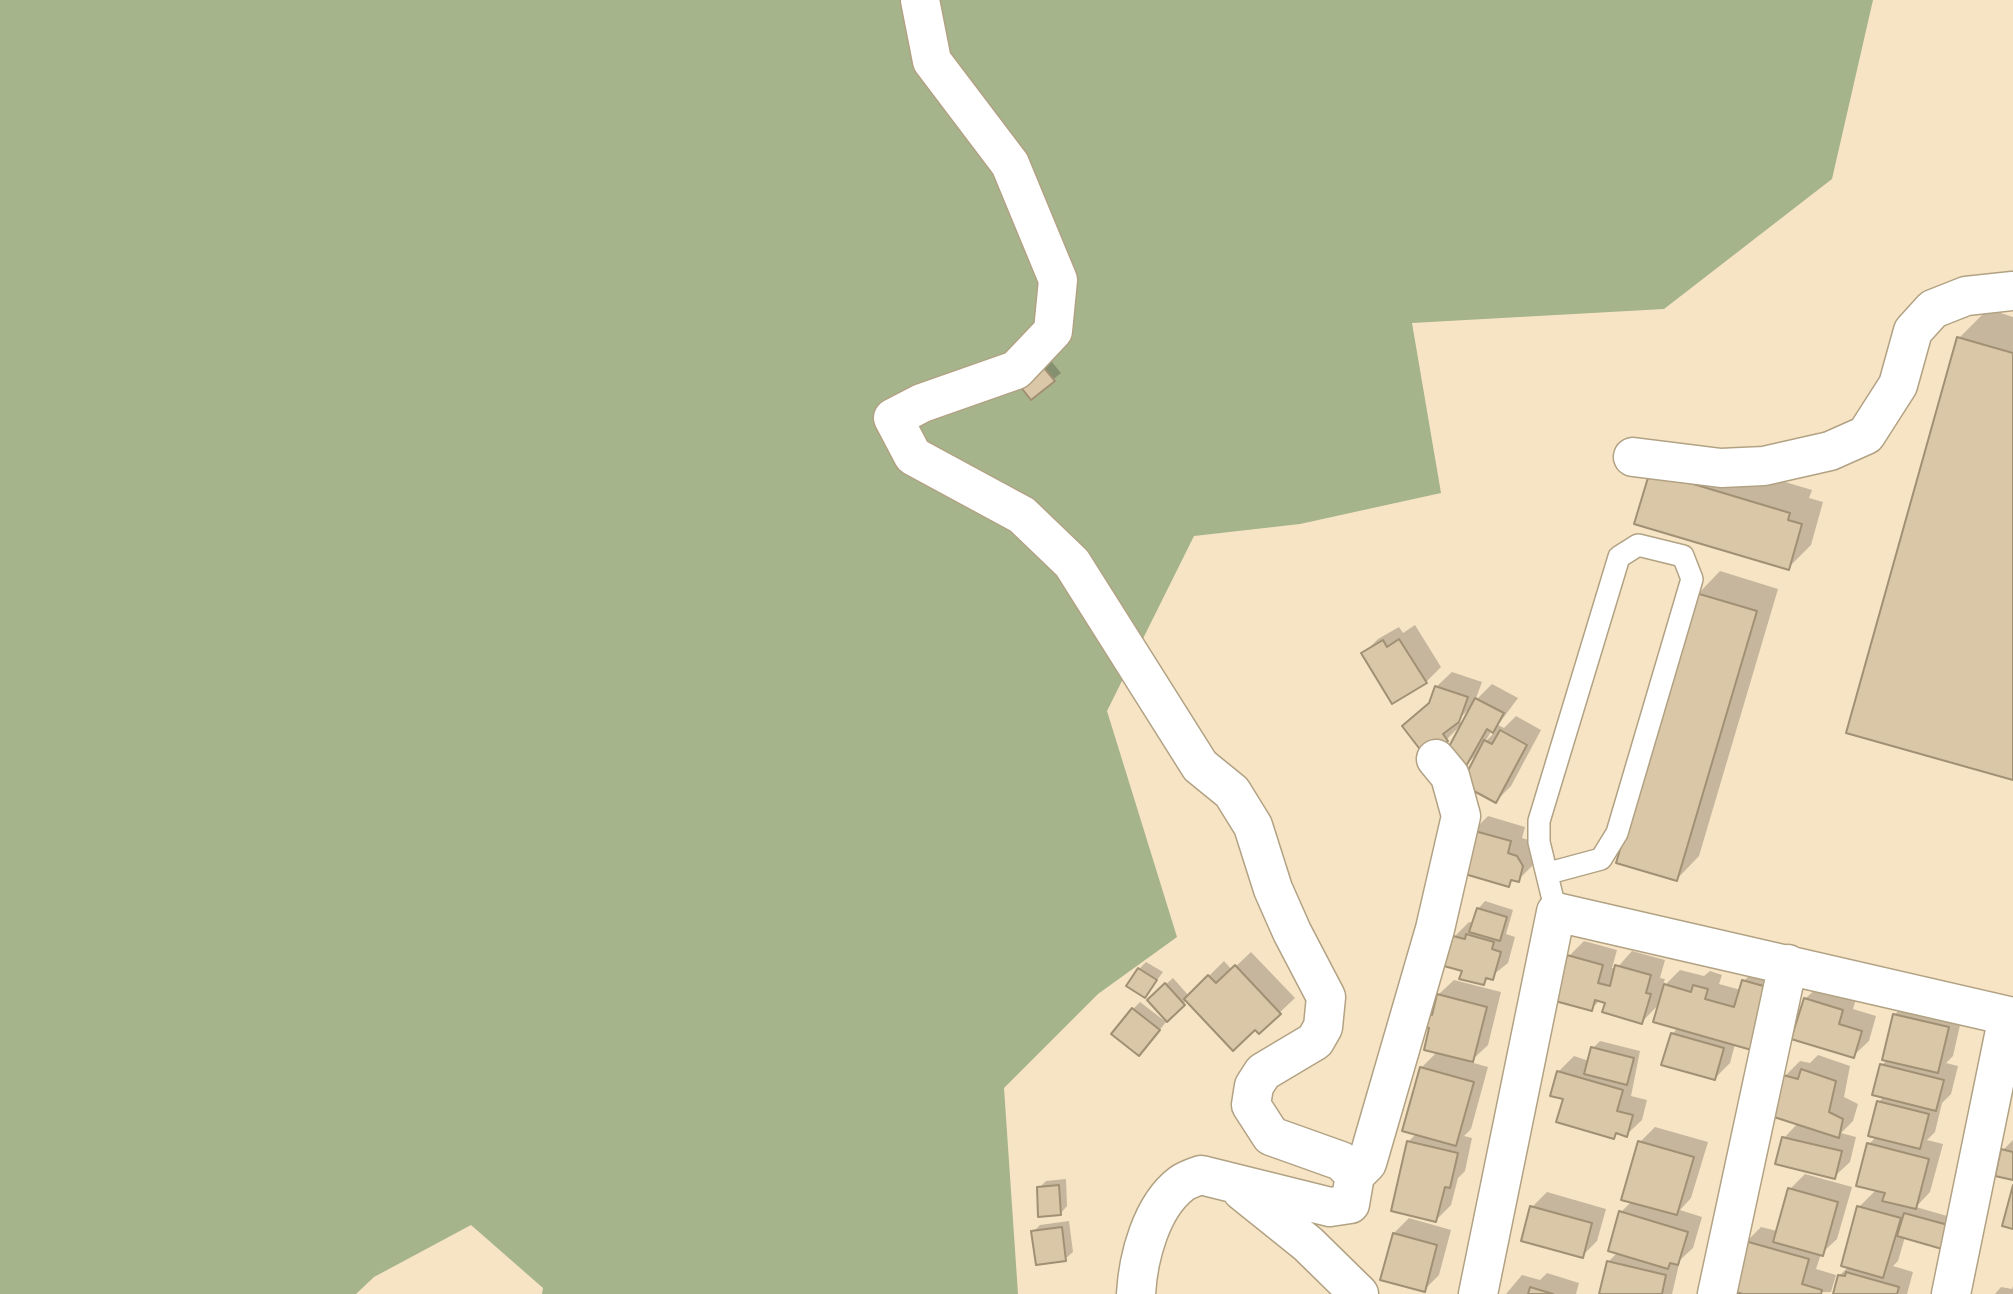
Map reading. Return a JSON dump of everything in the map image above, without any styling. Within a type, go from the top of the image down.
[{"type":"street","points":[[920,0],[932,61],[1010,164],[1059,280],[1053,331],[1016,370],[922,403],[893,418],[913,456],[1022,515],[1072,563],[1200,766],[1232,792],[1253,826],[1282,911],[1326,997],[1323,1027],[1315,1041],[1263,1072],[1254,1086],[1251,1105],[1271,1136],[1341,1161],[1355,1175]]},
{"type":"street","points":[[1633,457],[1721,468],[1764,466],[1830,451],[1866,435],[1880,416],[1898,385],[1913,331],[1933,309],[1966,296],[2013,291]]},
{"type":"street","points":[[1136,1294],[1145,1249],[1158,1212],[1181,1183],[1201,1175],[1227,1179],[1330,1208],[1350,1203],[1355,1175],[1367,1163],[1436,929],[1461,816],[1450,776],[1436,759]]},
{"type":"street","points":[[1478,1294],[1556,912],[2011,1016],[1951,1294]]},
{"type":"street","points":[[1717,1294],[1788,964]]},
{"type":"street","points":[[1227,1179],[1308,1244],[1359,1294]]},
{"type":"lane","points":[[1549,873],[1601,859],[1617,833],[1692,579],[1683,556],[1638,545],[1619,558],[1539,821],[1539,842],[1549,873],[1556,912]]},
{"type":"green space","points":[[0,0],[1873,0],[1832,179],[1664,309],[1412,323],[1441,493],[1300,524],[1194,536],[1107,711],[1177,937],[1098,994],[1004,1088],[1018,1294],[542,1294],[543,1288],[471,1225],[374,1277],[356,1294],[0,1294]]},
{"type":"building","points":[[1957,337],[2013,353],[2013,780],[1846,733]]},
{"type":"building","points":[[1039,362],[1055,381],[1031,400],[1016,381]]},
{"type":"building","points":[[1650,471],[1790,513],[1788,520],[1802,524],[1789,570],[1634,524]]},
{"type":"building","points":[[1696,593],[1757,611],[1677,881],[1616,863]]},
{"type":"building","points":[[1399,639],[1427,683],[1392,704],[1361,653],[1383,640],[1387,647]]},
{"type":"building","points":[[1435,686],[1468,697],[1459,722],[1443,734],[1448,741],[1438,748],[1422,752],[1402,726],[1429,703]]},
{"type":"building","points":[[1475,698],[1504,713],[1493,733],[1487,729],[1465,768],[1444,756]]},
{"type":"building","points":[[1500,730],[1527,745],[1496,803],[1461,784],[1484,740],[1492,744]]},
{"type":"building","points":[[1471,830],[1511,841],[1508,853],[1517,856],[1523,866],[1519,882],[1511,880],[1509,887],[1458,872]]},
{"type":"building","points":[[1477,908],[1507,917],[1500,941],[1469,932]]},
{"type":"building","points":[[1466,934],[1494,942],[1492,949],[1501,952],[1493,980],[1486,978],[1484,985],[1459,979],[1462,971],[1444,966],[1453,936],[1465,939]]},
{"type":"building","points":[[1567,955],[1603,965],[1598,983],[1610,986],[1615,965],[1651,975],[1646,993],[1651,994],[1642,1024],[1602,1012],[1605,1003],[1595,1000],[1592,1011],[1555,1001]]},
{"type":"building","points":[[1235,965],[1281,1014],[1259,1034],[1255,1030],[1233,1051],[1184,999],[1208,975],[1216,983]]},
{"type":"building","points":[[1138,968],[1157,980],[1145,998],[1126,986]]},
{"type":"building","points":[[1742,980],[1767,987],[1755,1051],[1653,1022],[1664,984],[1691,992],[1693,985],[1708,989],[1705,999],[1734,1007]]},
{"type":"building","points":[[1165,983],[1185,1005],[1167,1022],[1147,1000]]},
{"type":"building","points":[[1437,994],[1487,1007],[1473,1062],[1424,1050],[1429,1028],[1423,1027],[1426,1013],[1432,1015]]},
{"type":"building","points":[[1804,998],[1843,1010],[1839,1024],[1862,1031],[1854,1058],[1791,1039]]},
{"type":"building","points":[[1132,1008],[1160,1030],[1139,1056],[1111,1034]]},
{"type":"building","points":[[1893,1014],[1949,1027],[1938,1073],[1882,1060]]},
{"type":"building","points":[[1671,1033],[1724,1048],[1715,1080],[1661,1065]]},
{"type":"building","points":[[1591,1047],[1634,1058],[1627,1085],[1584,1074]]},
{"type":"building","points":[[1880,1064],[1944,1080],[1936,1111],[1872,1095]]},
{"type":"building","points":[[1420,1067],[1474,1082],[1456,1146],[1402,1131]]},
{"type":"building","points":[[1801,1069],[1836,1081],[1829,1112],[1843,1119],[1839,1138],[1774,1117],[1783,1075],[1798,1079]]},
{"type":"building","points":[[1557,1071],[1623,1090],[1617,1111],[1633,1115],[1627,1137],[1616,1133],[1614,1139],[1556,1122],[1563,1099],[1550,1096]]},
{"type":"building","points":[[1877,1101],[1929,1114],[1920,1149],[1868,1136]]},
{"type":"building","points":[[1782,1137],[1842,1151],[1835,1179],[1775,1164]]},
{"type":"building","points":[[1407,1141],[1458,1153],[1450,1188],[1445,1187],[1436,1222],[1391,1211]]},
{"type":"building","points":[[1638,1141],[1694,1157],[1677,1215],[1621,1200]]},
{"type":"building","points":[[1867,1143],[1929,1159],[1916,1209],[1882,1201],[1885,1193],[1856,1186]]},
{"type":"building","points":[[2001,1149],[2013,1152],[2013,1180],[1995,1176]]},
{"type":"building","points":[[1059,1185],[1061,1215],[1038,1217],[1037,1187]]},
{"type":"building","points":[[2013,1185],[2013,1229],[2002,1226]]},
{"type":"building","points":[[1788,1188],[1838,1202],[1823,1256],[1773,1242]]},
{"type":"building","points":[[1530,1206],[1592,1223],[1583,1258],[1521,1241]]},
{"type":"building","points":[[1857,1206],[1901,1218],[1883,1278],[1841,1266]]},
{"type":"building","points":[[1619,1211],[1688,1232],[1678,1265],[1670,1263],[1668,1269],[1608,1251]]},
{"type":"building","points":[[1904,1213],[1948,1225],[1942,1249],[1897,1236]]},
{"type":"building","points":[[1062,1227],[1066,1261],[1036,1265],[1031,1231]]},
{"type":"building","points":[[1393,1233],[1437,1245],[1425,1292],[1380,1280]]},
{"type":"building","points":[[1745,1241],[1809,1259],[1802,1284],[1822,1290],[1821,1294],[1743,1294],[1731,1291]]},
{"type":"building","points":[[1607,1261],[1666,1275],[1662,1294],[1599,1294]]},
{"type":"building","points":[[1846,1272],[1899,1287],[1897,1294],[1833,1294],[1838,1275],[1845,1276]]},
{"type":"building","points":[[1530,1287],[1553,1294],[1528,1294]]}]
